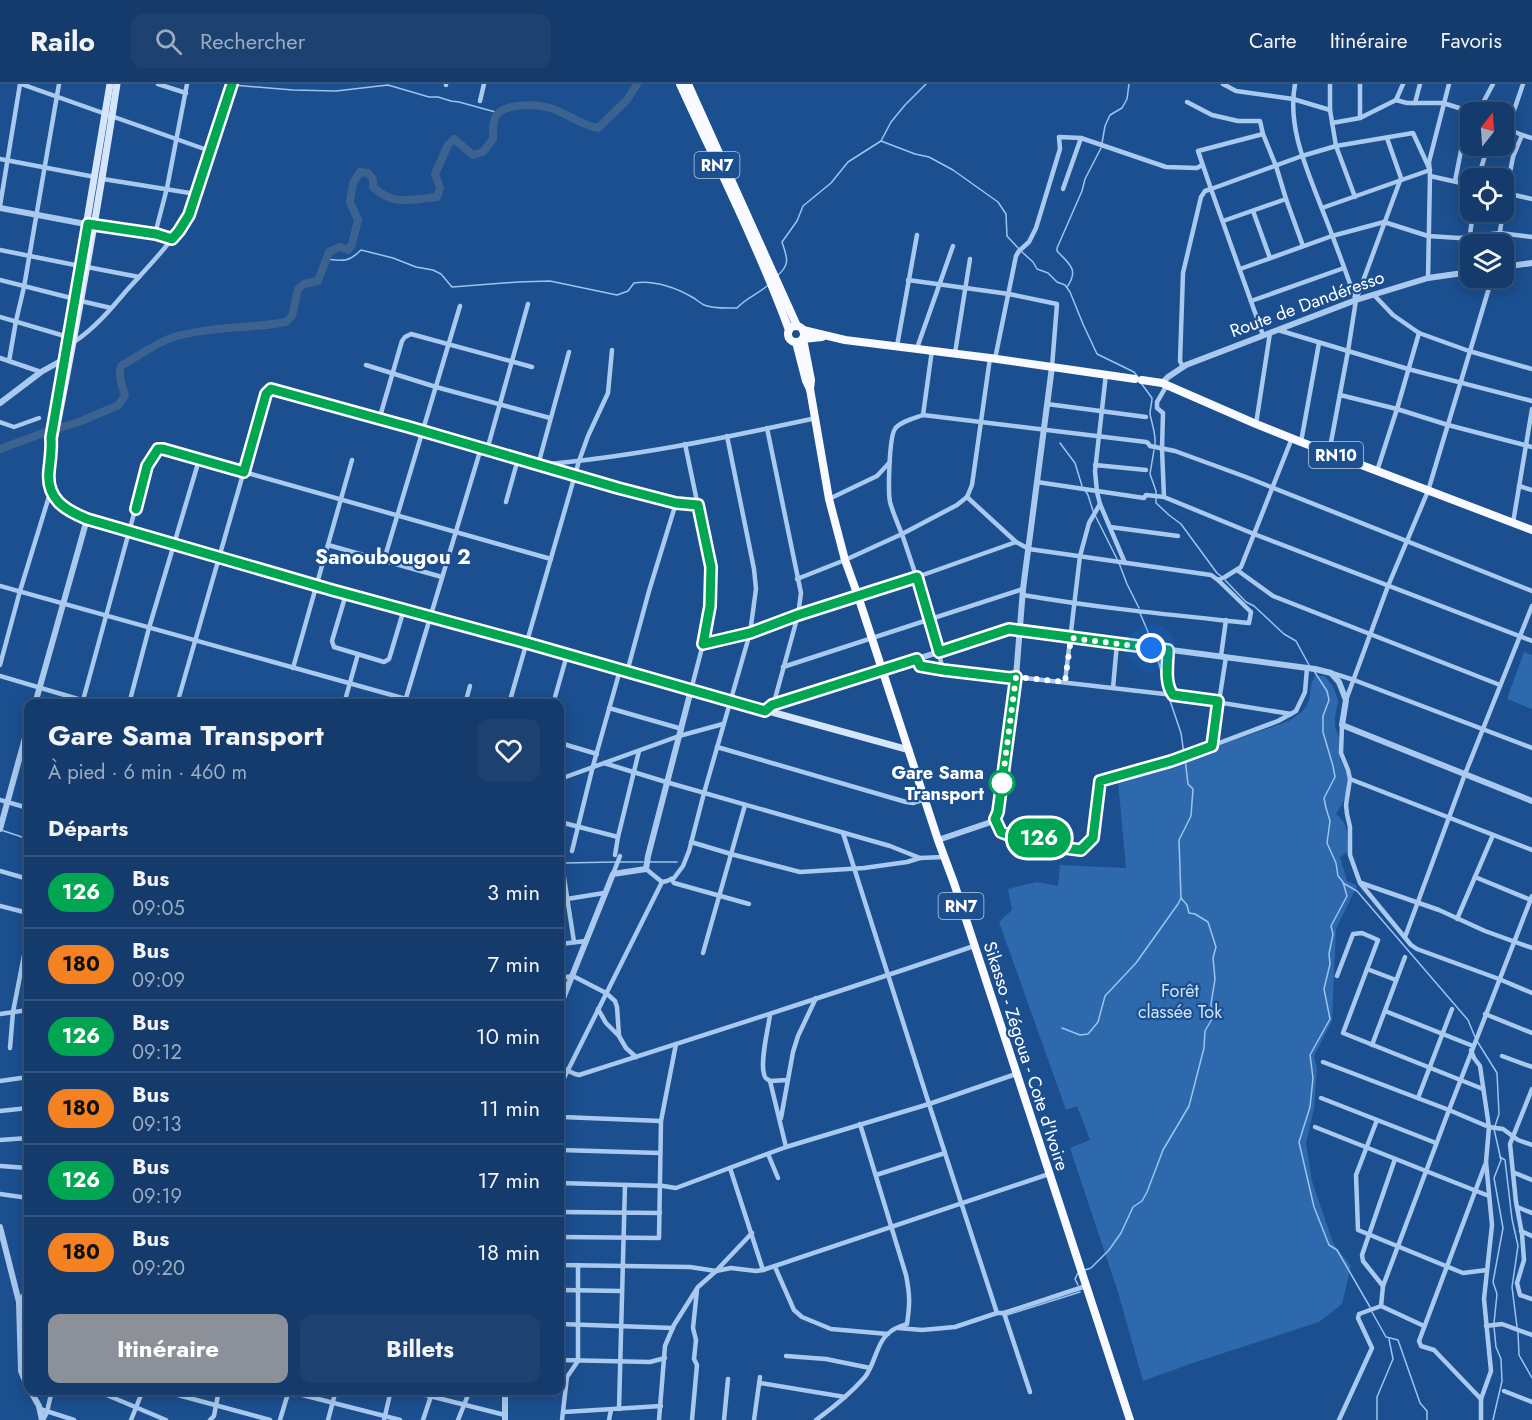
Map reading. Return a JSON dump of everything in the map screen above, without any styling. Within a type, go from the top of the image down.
[{"type":"highway","name":"RN7","points":[[680,84],[758,245]]},
{"type":"highway","name":"RN7","points":[[687,84],[800,334],[789,339],[789,330],[776,285]]},
{"type":"highway","points":[[789,330],[793,327],[800,334]]},
{"type":"highway","name":"RN10","points":[[800,334],[993,358],[1165,384],[1301,442],[1532,530]]},
{"type":"highway","name":"Sikasso - Zégoua - Cote d'Ivoire","points":[[800,334],[806,381],[810,388],[816,418],[829,499],[845,560],[1130,1420]]},
{"type":"main road","points":[[109,114],[110,84]]},
{"type":"main road","points":[[117,84],[109,114],[53,437],[48,475],[51,490],[57,502],[87,519],[346,594],[909,750]]},
{"type":"street","points":[[172,239],[156,234],[91,225],[0,207],[21,84],[210,151]]},
{"type":"street","points":[[9,361],[46,168],[59,84]]},
{"type":"street","points":[[158,84],[186,93]]},
{"type":"street","points":[[156,234],[187,84]]},
{"type":"street","points":[[0,317],[71,340],[90,331],[179,231],[189,215],[232,84]]},
{"type":"street","points":[[480,101],[484,84]]},
{"type":"street","points":[[1223,84],[1236,91],[1293,99],[1330,110]]},
{"type":"street","points":[[1295,84],[1293,116],[1302,156],[1356,300]]},
{"type":"street","points":[[1330,84],[1330,110],[1336,146],[1355,197]]},
{"type":"street","points":[[1360,84],[1360,118]]},
{"type":"street","points":[[1332,123],[1360,118],[1396,100],[1403,84]]},
{"type":"street","points":[[1415,103],[1420,84]]},
{"type":"street","points":[[1428,278],[1429,162],[1449,84]]},
{"type":"street","points":[[1483,102],[1492,84]]},
{"type":"street","points":[[1514,105],[1522,84]]},
{"type":"street","points":[[1396,100],[1407,103],[1443,103],[1460,108]]},
{"type":"street","points":[[1187,102],[1212,115],[1238,121],[1260,121],[1304,246]]},
{"type":"street","points":[[1514,132],[1532,138]]},
{"type":"street","points":[[1183,367],[1180,361],[1183,273],[1201,197],[1205,191],[1336,146],[1413,133],[1430,173]]},
{"type":"street","points":[[1256,424],[1267,334],[1251,301],[1198,151],[1263,134]]},
{"type":"street","points":[[1511,168],[1522,135]]},
{"type":"street","points":[[797,579],[903,534],[957,505],[967,497],[972,485],[993,358],[1016,256],[1029,242],[1036,228],[1060,149],[1059,137],[1082,138],[1166,167],[1197,168],[1202,165]]},
{"type":"street","points":[[1063,189],[1082,138]]},
{"type":"street","points":[[1329,453],[1356,300],[1401,178],[1388,138]]},
{"type":"street","points":[[1455,181],[1461,156]]},
{"type":"street","points":[[0,159],[196,194]]},
{"type":"street","points":[[1322,208],[1400,180],[1430,173],[1460,182]]},
{"type":"street","points":[[1514,195],[1532,199]]},
{"type":"street","points":[[1223,221],[1287,199]]},
{"type":"street","points":[[1253,211],[1270,258]]},
{"type":"street","points":[[1240,269],[1332,236],[1384,222],[1428,236],[1460,238]]},
{"type":"street","points":[[1500,233],[1501,222]]},
{"type":"street","points":[[1492,234],[1532,237]]},
{"type":"street","points":[[897,346],[917,235]]},
{"type":"street","points":[[917,348],[953,246]]},
{"type":"street","points":[[0,250],[139,277]]},
{"type":"street","points":[[955,353],[970,260]]},
{"type":"street","points":[[1514,265],[1532,263]]},
{"type":"street","points":[[1251,301],[1344,268]]},
{"type":"street","name":"Route de Dandéresso","points":[[1165,384],[1168,377],[1183,367],[1356,300],[1428,278],[1460,273]]},
{"type":"street","points":[[0,280],[111,308]]},
{"type":"street","points":[[908,280],[1009,294],[1057,304],[1052,367],[1023,592],[1016,677],[998,812],[991,822],[938,840]]},
{"type":"street","points":[[1489,288],[1428,491],[1388,586],[1346,700],[1341,753],[1350,779],[1346,805],[1350,826],[1350,855],[1360,883],[1411,945],[1417,949],[1532,993]]},
{"type":"street","points":[[1374,295],[1393,315],[1419,333],[1469,351],[1532,369]]},
{"type":"street","points":[[0,586],[406,698],[455,531],[499,405],[528,304]]},
{"type":"street","points":[[384,560],[460,306]]},
{"type":"street","points":[[1277,330],[1408,369],[1532,401]]},
{"type":"street","points":[[1377,471],[1419,333]]},
{"type":"street","points":[[379,420],[402,342],[411,334],[532,367]]},
{"type":"street","points":[[1301,442],[1319,343]]},
{"type":"street","points":[[510,699],[579,461],[608,393],[612,350]]},
{"type":"street","points":[[923,415],[932,350]]},
{"type":"street","points":[[538,465],[570,352]]},
{"type":"street","points":[[0,358],[41,372]]},
{"type":"street","points":[[0,403],[41,372],[68,358]]},
{"type":"street","points":[[366,366],[550,418]]},
{"type":"street","points":[[1106,374],[1095,465],[1097,492],[1125,563]]},
{"type":"street","points":[[1159,496],[1163,412],[1157,408],[1157,402],[1165,384]]},
{"type":"street","points":[[178,699],[266,394],[271,389],[575,476],[676,503],[698,505]]},
{"type":"street","points":[[1340,395],[1532,447]]},
{"type":"street","points":[[1047,404],[1146,417]]},
{"type":"street","points":[[1513,523],[1532,409]]},
{"type":"street","points":[[943,670],[917,577],[890,501],[893,431],[897,426],[923,415],[1146,442],[1150,446],[1175,451],[1272,487],[1532,591]]},
{"type":"street","points":[[0,422],[14,427],[39,418]]},
{"type":"street","points":[[538,465],[638,453],[816,418]]},
{"type":"street","points":[[767,428],[801,593],[798,615],[772,705]]},
{"type":"street","points":[[564,1077],[662,882],[674,878],[683,866],[750,633],[756,589],[754,569],[726,436]]},
{"type":"street","points":[[1221,579],[1241,567],[1292,438]]},
{"type":"street","points":[[646,869],[666,782],[703,644],[710,606],[711,567],[685,444]]},
{"type":"street","points":[[84,699],[147,466],[158,449],[341,498],[551,559]]},
{"type":"street","points":[[293,668],[352,459]]},
{"type":"street","points":[[506,502],[518,459]]},
{"type":"street","points":[[130,699],[199,460]]},
{"type":"street","points":[[829,499],[876,476],[890,462]]},
{"type":"street","points":[[1095,465],[1146,470]]},
{"type":"street","points":[[1037,482],[1144,498],[1146,495],[1159,496],[1532,641]]},
{"type":"street","points":[[1519,486],[1532,490]]},
{"type":"street","points":[[0,665],[51,490]]},
{"type":"street","points":[[783,667],[1023,592],[1075,604],[1249,623],[1251,612],[1221,579],[1210,575],[1029,549],[1016,542],[967,497]]},
{"type":"street","points":[[573,851],[609,708],[624,671],[676,503]]},
{"type":"street","points":[[1065,682],[1080,556],[1089,524],[1100,504]]},
{"type":"street","points":[[36,699],[87,519]]},
{"type":"street","points":[[1110,526],[1179,536]]},
{"type":"street","points":[[703,644],[750,633],[1016,542]]},
{"type":"street","points":[[328,545],[442,577]]},
{"type":"street","points":[[1237,570],[1273,596],[1500,685]]},
{"type":"street","points":[[346,594],[332,641],[334,647],[384,662],[388,659],[404,609]]},
{"type":"street","points":[[1405,937],[1465,774],[1532,606]]},
{"type":"street","points":[[1212,746],[1224,656],[1226,620]]},
{"type":"street","points":[[765,711],[772,705],[1009,629],[1310,668],[1353,680],[1532,748]]},
{"type":"street","points":[[1113,688],[1118,644]]},
{"type":"street","points":[[1168,650],[1167,681],[1173,695]]},
{"type":"street","points":[[346,699],[358,654]]},
{"type":"street","points":[[554,699],[567,655]]},
{"type":"street","points":[[917,659],[920,666],[943,670],[1173,695],[1291,714]]},
{"type":"street","points":[[995,819],[1001,832],[1006,834],[1055,841],[1061,843],[1065,848],[1081,850],[1093,838],[1100,781],[1171,761],[1278,721],[1296,711],[1305,692],[1310,668]]},
{"type":"street","points":[[1331,673],[1339,682],[1346,700]]},
{"type":"street","points":[[0,676],[74,699]]},
{"type":"street","points":[[466,699],[470,686]]},
{"type":"street","points":[[609,708],[682,729]]},
{"type":"street","points":[[564,777],[679,736],[723,724]]},
{"type":"street","points":[[1342,725],[1532,801]]},
{"type":"street","points":[[0,830],[24,742]]},
{"type":"street","points":[[564,745],[597,754]]},
{"type":"street","points":[[717,747],[906,802],[914,803],[925,799]]},
{"type":"street","points":[[564,995],[613,874],[618,855],[618,837],[639,751]]},
{"type":"street","points":[[604,763],[890,846],[920,858]]},
{"type":"street","points":[[1350,779],[1532,850]]},
{"type":"street","points":[[0,800],[24,807]]},
{"type":"street","points":[[703,953],[745,805]]},
{"type":"street","points":[[564,823],[618,837]]},
{"type":"street","points":[[843,832],[961,1204],[1030,1392]]},
{"type":"street","points":[[1457,919],[1493,834]]},
{"type":"street","points":[[691,842],[800,872],[855,869],[920,858],[944,857]]},
{"type":"street","points":[[613,874],[646,869],[662,882]]},
{"type":"street","points":[[0,871],[24,878]]},
{"type":"street","points":[[1381,1306],[1383,1286],[1436,1143],[1532,899],[1475,877]]},
{"type":"street","points":[[564,878],[574,942]]},
{"type":"street","points":[[671,879],[674,883],[749,904]]},
{"type":"street","points":[[1360,883],[1532,948]]},
{"type":"street","points":[[567,899],[604,893]]},
{"type":"street","points":[[0,906],[24,912]]},
{"type":"street","points":[[1337,976],[1353,934],[1362,933],[1378,940],[1343,1033],[1483,1089]]},
{"type":"street","points":[[564,943],[586,941]]},
{"type":"street","points":[[564,1069],[579,1075],[770,1015],[974,946]]},
{"type":"street","points":[[10,1048],[13,1012],[24,956]]},
{"type":"street","points":[[1372,1045],[1405,957]]},
{"type":"street","points":[[1367,969],[1396,980]]},
{"type":"street","points":[[564,977],[573,976],[606,993],[615,1001],[619,1036]]},
{"type":"street","points":[[780,1120],[798,1036],[816,998]]},
{"type":"street","points":[[598,1009],[606,1023],[636,1057]]},
{"type":"street","points":[[1418,1098],[1452,1009]]},
{"type":"street","points":[[0,1014],[24,1011]]},
{"type":"street","points":[[1385,1011],[1473,1046]]},
{"type":"street","points":[[1485,1014],[1532,1032]]},
{"type":"street","points":[[770,1015],[762,1065],[766,1079],[770,1081],[786,1147]]},
{"type":"street","points":[[564,1237],[659,1238],[661,1121],[676,1044]]},
{"type":"street","points":[[1473,1046],[1474,1058],[1480,1066],[1493,1128],[1486,1162],[1419,1344],[1434,1350],[1481,1399]]},
{"type":"street","points":[[1502,1056],[1532,1067]]},
{"type":"street","points":[[1323,1062],[1493,1128],[1503,1129],[1532,1144]]},
{"type":"street","points":[[564,1183],[676,1188],[786,1147],[929,1104],[1016,1074]]},
{"type":"street","points":[[0,1081],[24,1078]]},
{"type":"street","points":[[770,1081],[788,1080]]},
{"type":"street","points":[[1532,1089],[1510,1144],[1524,1260],[1517,1283],[1520,1295],[1532,1299]]},
{"type":"street","points":[[1321,1098],[1436,1143]]},
{"type":"street","points":[[0,1111],[24,1108]]},
{"type":"street","points":[[564,1116],[661,1121]]},
{"type":"street","points":[[1377,1120],[1356,1175],[1358,1230],[1462,1273],[1487,1270]]},
{"type":"street","points":[[816,1420],[838,1404],[867,1375],[883,1339],[890,1331],[907,1324],[911,1297],[906,1275],[860,1124]]},
{"type":"street","points":[[1315,1127],[1489,1196]]},
{"type":"street","points":[[0,1140],[24,1138]]},
{"type":"street","points":[[564,1150],[660,1152]]},
{"type":"street","points":[[876,1175],[945,1153]]},
{"type":"street","points":[[768,1154],[778,1178]]},
{"type":"street","points":[[1383,1286],[1363,1262],[1362,1255],[1395,1159]]},
{"type":"street","points":[[1481,1420],[1481,1399],[1491,1371],[1491,1325],[1484,1299],[1492,1225],[1486,1162]]},
{"type":"street","points":[[0,1166],[24,1168]]},
{"type":"street","points":[[730,1168],[763,1270]]},
{"type":"street","points":[[1515,1173],[1532,1180]]},
{"type":"street","points":[[564,1264],[763,1270],[1050,1174]]},
{"type":"street","points":[[619,1409],[625,1185]]},
{"type":"street","points":[[0,1194],[24,1197]]},
{"type":"street","points":[[1517,1207],[1532,1213]]},
{"type":"street","points":[[564,1212],[660,1213]]},
{"type":"street","points":[[0,1227],[23,1298],[20,1315],[21,1371],[24,1378]]},
{"type":"street","points":[[1521,1231],[1532,1236]]},
{"type":"street","points":[[665,1420],[660,1420],[665,1346],[673,1328],[698,1287],[752,1233]]},
{"type":"street","points":[[562,1420],[567,1377],[578,1361],[578,1265]]},
{"type":"street","points":[[775,1267],[794,1310],[801,1317],[831,1329],[888,1334]]},
{"type":"street","points":[[897,1328],[922,1330],[955,1327],[1086,1286]]},
{"type":"street","points":[[692,1420],[697,1365],[694,1359],[696,1340],[693,1328],[698,1287]]},
{"type":"street","points":[[564,1290],[622,1291]]},
{"type":"street","points":[[1339,1420],[1372,1348],[1358,1318],[1359,1314],[1381,1306],[1424,1326]]},
{"type":"street","points":[[20,1315],[24,1316]]},
{"type":"street","points":[[564,1324],[673,1328]]},
{"type":"street","points":[[1491,1325],[1502,1324],[1532,1335]]},
{"type":"street","points":[[786,1356],[826,1359],[870,1368]]},
{"type":"street","points":[[564,1360],[650,1362],[665,1358]]},
{"type":"street","points":[[724,1420],[728,1379]]},
{"type":"street","points":[[754,1420],[760,1380],[845,1397]]},
{"type":"street","points":[[1504,1392],[1532,1402]]},
{"type":"street","points":[[33,1395],[43,1410],[74,1420]]},
{"type":"street","points":[[42,1420],[43,1410],[50,1395]]},
{"type":"street","points":[[106,1395],[166,1420]]},
{"type":"street","points":[[131,1420],[141,1395]]},
{"type":"street","points":[[178,1395],[270,1420]]},
{"type":"street","points":[[210,1420],[214,1416],[218,1395]]},
{"type":"street","points":[[280,1420],[286,1395]]},
{"type":"street","points":[[302,1395],[400,1420]]},
{"type":"street","points":[[328,1420],[335,1395]]},
{"type":"street","points":[[385,1418],[390,1395]]},
{"type":"street","points":[[424,1395],[505,1417],[505,1395]]},
{"type":"street","points":[[458,1420],[468,1395]]},
{"type":"street","points":[[423,1420],[431,1397]]},
{"type":"street","points":[[564,1412],[661,1406]]},
{"type":"street","points":[[609,1420],[611,1410]]},
{"type":"green space","points":[[1524,652],[1532,655],[1532,709],[1507,699]]},
{"type":"green space","name":"Forêt classée Tok","points":[[1315,676],[1325,676],[1334,688],[1338,701],[1335,727],[1339,737],[1340,759],[1347,775],[1346,797],[1336,814],[1346,826],[1348,841],[1348,852],[1340,857],[1347,881],[1357,886],[1336,929],[1332,1021],[1314,1056],[1317,1068],[1314,1109],[1306,1143],[1312,1181],[1333,1243],[1351,1266],[1342,1304],[1319,1322],[1143,1381],[1118,1292],[1070,1148],[1090,1140],[1077,1106],[1066,1110],[999,922],[1012,910],[1008,889],[1037,882],[1058,886],[1060,865],[1126,868],[1118,781],[1289,721],[1306,707]]},
{"type":"waterway","points":[[0,449],[79,422],[119,405],[125,395],[120,377],[121,366],[168,339],[188,333],[286,322],[292,316],[298,289],[304,284],[318,281],[329,252],[340,247],[348,250],[352,244],[358,220],[350,202],[353,183],[360,172],[368,173],[373,179],[373,187],[388,197],[403,200],[437,197],[440,188],[435,174],[448,145],[454,139],[473,155],[483,152],[493,139],[494,121],[500,112],[513,107],[529,105],[544,107],[598,128],[627,100],[637,84]]},
{"type":"waterway","points":[[777,276],[787,260],[782,242],[797,221],[803,206],[831,183],[848,162],[881,141],[891,122],[926,84]]},
{"type":"waterway","points":[[1102,143],[1110,115],[1122,108],[1127,99],[1129,84]]},
{"type":"waterway","points":[[233,85],[336,91],[388,85],[499,113]]},
{"type":"waterway","points":[[881,141],[929,157],[953,170],[998,202],[1006,214],[1007,236],[1019,249]]},
{"type":"waterway","points":[[1067,287],[1071,281],[1071,267],[1057,248],[1085,179],[1101,148]]},
{"type":"waterway","points":[[325,259],[345,260],[361,250],[433,270],[441,274],[452,287],[550,281],[617,295],[628,291],[634,283],[657,283],[671,287],[704,305],[720,308],[737,308],[767,286]]},
{"type":"waterway","points":[[1022,252],[1037,269],[1048,273],[1057,282],[1065,285],[1097,354],[1134,372],[1137,376]]},
{"type":"waterway","points":[[1141,383],[1152,398],[1150,414],[1155,445]]},
{"type":"waterway","points":[[1060,443],[1075,463],[1082,486]]},
{"type":"waterway","points":[[1154,450],[1150,474],[1156,491],[1156,503],[1181,524],[1222,577]]},
{"type":"waterway","points":[[1085,490],[1093,511]]},
{"type":"waterway","points":[[1095,515],[1117,559]]},
{"type":"waterway","points":[[1119,563],[1139,608]]},
{"type":"waterway","points":[[1225,580],[1246,602],[1254,606],[1284,634],[1296,641],[1309,665]]},
{"type":"waterway","points":[[1140,613],[1153,644]]},
{"type":"waterway","points":[[1156,652],[1181,733],[1184,754]]},
{"type":"waterway","points":[[1314,671],[1327,691],[1329,700],[1323,716],[1323,732],[1335,777],[1324,798],[1330,821],[1327,843],[1347,896],[1331,926],[1333,934],[1329,954],[1330,964],[1324,989],[1330,1019],[1310,1055],[1313,1078],[1310,1107],[1299,1142],[1314,1207],[1329,1245],[1337,1250],[1370,1307]]},
{"type":"waterway","points":[[1062,1028],[1080,1035],[1088,1034],[1098,1022],[1105,996],[1136,963],[1181,898],[1179,840],[1191,816],[1193,789],[1188,784],[1185,758]]},
{"type":"waterway","points":[[1,830],[24,838]]},
{"type":"waterway","points":[[564,863],[616,862]]},
{"type":"waterway","points":[[620,862],[643,862]]},
{"type":"waterway","points":[[650,862],[677,862]]},
{"type":"waterway","points":[[1343,883],[1357,891],[1468,1020],[1475,1037]]},
{"type":"waterway","points":[[1085,1270],[1091,1268],[1109,1250],[1121,1233],[1133,1207],[1142,1201],[1147,1192],[1163,1150],[1189,1106],[1204,1048],[1205,1031],[1213,1017],[1211,1004],[1215,979],[1213,958],[1216,947],[1208,922],[1189,913],[1187,905],[1181,898]]},
{"type":"waterway","points":[[1477,1041],[1497,1073],[1499,1114],[1494,1129],[1501,1160],[1494,1178],[1503,1228],[1493,1282],[1497,1294],[1494,1323]]},
{"type":"waterway","points":[[1500,1157],[1505,1160],[1512,1219],[1518,1246],[1512,1287],[1517,1327]]},
{"type":"waterway","points":[[1078,1273],[1075,1279],[1078,1285]]},
{"type":"waterway","points":[[1007,1315],[1080,1292]]},
{"type":"waterway","points":[[1372,1312],[1386,1337],[1398,1340],[1420,1403],[1427,1411],[1427,1420]]},
{"type":"waterway","points":[[1493,1420],[1502,1381],[1501,1359],[1496,1347],[1494,1327]]},
{"type":"waterway","points":[[1518,1332],[1519,1355],[1532,1378]]},
{"type":"waterway","points":[[1377,1420],[1377,1397],[1393,1359],[1389,1339]]},
{"type":"bus line","name":"126","points":[[136,509],[147,466],[158,449],[244,472],[266,394],[271,389],[618,488],[676,503],[698,505],[711,567],[710,606],[703,644],[750,633],[798,615],[917,577],[939,652],[1009,629],[1168,650],[1167,681],[1173,695],[1218,701],[1212,746],[1171,761],[1100,781],[1091,842],[1081,850],[1065,848],[1061,843],[1055,841],[1001,832],[995,819],[998,812],[1016,677],[920,666],[917,659],[772,705],[765,711],[332,590],[87,519],[71,512],[57,502],[51,490],[48,475],[52,448],[51,438],[88,224],[156,234],[172,239],[189,215],[232,84]]},
{"type":"place","name":"Gare Sama Transport","points":[[1002,783]]},
{"type":"district","name":"Sanoubougou 2","points":[[393,557]]},
{"type":"route","points":[[1002,783],[1016,677],[1065,682],[1071,638],[1151,648]]}]
